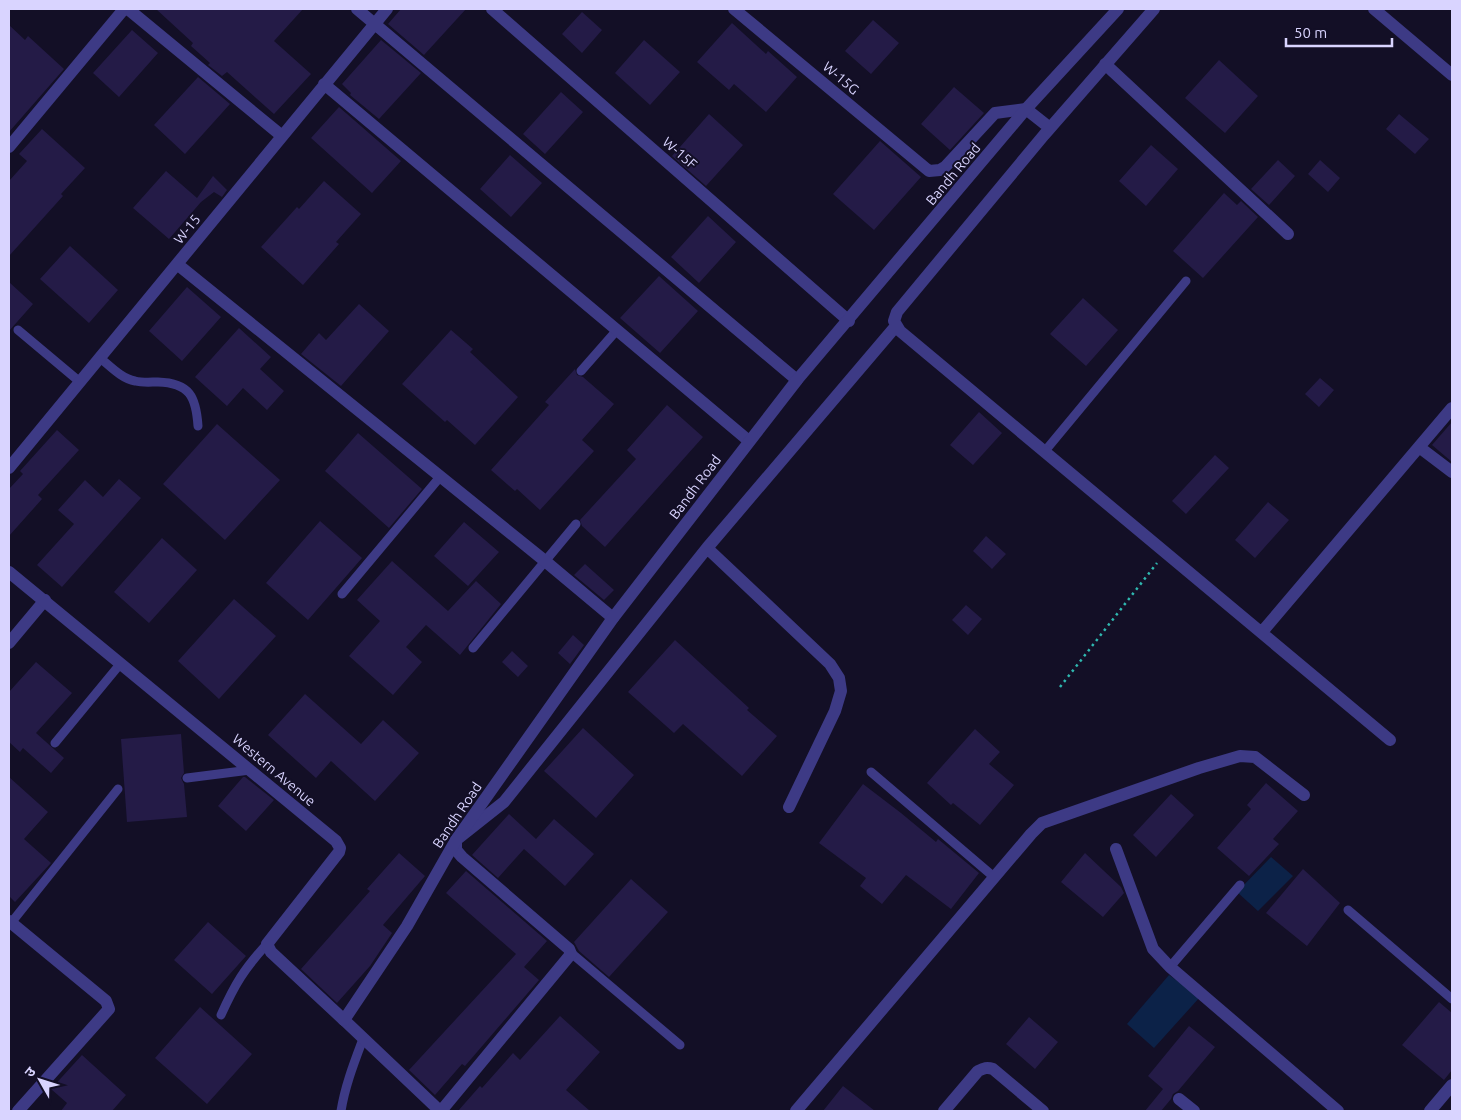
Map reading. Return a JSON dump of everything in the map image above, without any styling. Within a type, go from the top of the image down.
[{"type":"street","points":[[9,147],[126,9],[282,136]]},
{"type":"street","points":[[358,9],[797,380]]},
{"type":"street","name":"W-15","points":[[9,468],[386,9]]},
{"type":"street","name":"W-15F","points":[[492,9],[849,321]]},
{"type":"street","name":"W-15G","points":[[734,9],[929,170],[940,170],[945,167],[995,113],[1026,109]]},
{"type":"street","name":"Bandh Road","points":[[344,1020],[408,926],[456,840],[613,618],[797,380],[849,321],[1026,109],[1118,9]]},
{"type":"street","points":[[1154,9],[1050,128],[897,312],[894,321],[896,326],[1390,740]]},
{"type":"street","points":[[1374,9],[1452,76]]},
{"type":"street","points":[[1105,64],[1288,234]]},
{"type":"street","points":[[324,84],[749,441]]},
{"type":"street","points":[[1026,109],[1050,128]]},
{"type":"street","points":[[178,264],[613,618]]},
{"type":"street","points":[[267,944],[271,952],[440,1111],[569,957],[570,952],[462,857],[456,850],[456,840],[504,802],[707,548],[896,326]]},
{"type":"street","points":[[1262,632],[1452,408]]},
{"type":"street","points":[[1420,447],[1452,472]]},
{"type":"street","points":[[707,548],[830,664],[839,678],[841,691],[835,711],[789,808]]},
{"type":"street","name":"Western Avenue","points":[[9,572],[336,841],[340,848],[339,852],[267,944]]},
{"type":"street","points":[[9,644],[45,600]]},
{"type":"street","points":[[796,1111],[1030,834],[1042,823],[1199,768],[1240,756],[1255,757],[1304,795]]},
{"type":"street","points":[[1116,849],[1154,948],[1170,967],[1338,1111]]},
{"type":"street","points":[[10,922],[109,1005],[107,1014],[18,1111]]},
{"type":"street","points":[[944,1111],[978,1071],[983,1068],[994,1069],[1043,1111]]},
{"type":"street","points":[[1430,1111],[1452,1085]]},
{"type":"street","points":[[1179,1099],[1194,1111]]},
{"type":"lane","points":[[1045,451],[1186,281]]},
{"type":"lane","points":[[18,330],[80,382]]},
{"type":"lane","points":[[581,371],[617,330]]},
{"type":"lane","points":[[100,358],[128,379],[180,385],[193,397],[197,406],[198,426]]},
{"type":"lane","points":[[342,594],[440,477]]},
{"type":"lane","points":[[473,648],[576,524]]},
{"type":"lane","points":[[55,743],[121,663]]},
{"type":"lane","points":[[187,778],[250,770]]},
{"type":"lane","points":[[871,772],[994,877]]},
{"type":"lane","points":[[10,922],[118,790]]},
{"type":"lane","points":[[1170,967],[1240,884]]},
{"type":"lane","points":[[1348,910],[1452,999]]},
{"type":"lane","points":[[222,1015],[235,984],[244,970],[267,944]]},
{"type":"lane","points":[[570,952],[680,1045]]},
{"type":"lane","points":[[341,1111],[344,1094],[363,1039]]},
{"type":"path","points":[[1060,687],[1166,552]]},
{"type":"water","points":[[1271,857],[1293,876],[1258,911],[1237,892]]},
{"type":"water","points":[[1169,975],[1200,997],[1154,1048],[1127,1024]]},
{"type":"building","points":[[156,9],[303,9],[274,41],[311,74],[274,114],[227,72],[222,76],[208,65],[210,63],[191,46],[193,43]]},
{"type":"building","points":[[401,9],[466,9],[424,55],[388,24]]},
{"type":"building","points":[[582,12],[602,30],[582,53],[562,34]]},
{"type":"building","points":[[873,20],[899,43],[871,74],[845,51]]},
{"type":"building","points":[[732,23],[766,54],[768,51],[797,77],[766,112],[734,84],[729,90],[697,62]]},
{"type":"building","points":[[9,25],[25,40],[28,36],[64,69],[9,132]]},
{"type":"building","points":[[132,30],[158,53],[119,97],[93,73]]},
{"type":"building","points":[[381,40],[421,73],[379,119],[350,95],[351,93],[342,84]]},
{"type":"building","points":[[644,40],[680,72],[650,105],[615,73]]},
{"type":"building","points":[[1219,60],[1258,96],[1225,133],[1185,98]]},
{"type":"building","points":[[198,77],[230,104],[185,154],[154,125]]},
{"type":"building","points":[[954,87],[984,113],[950,150],[921,124]]},
{"type":"building","points":[[561,92],[583,112],[545,154],[523,134]]},
{"type":"building","points":[[339,107],[401,161],[372,193],[311,138]]},
{"type":"building","points":[[709,114],[743,145],[706,186],[672,156]]},
{"type":"building","points":[[1399,114],[1429,139],[1415,154],[1386,129]]},
{"type":"building","points":[[42,129],[85,168],[61,194],[63,196],[9,256],[9,181],[27,161],[19,154]]},
{"type":"building","points":[[880,141],[921,177],[874,230],[833,194]]},
{"type":"building","points":[[1151,145],[1178,169],[1146,206],[1119,181]]},
{"type":"building","points":[[510,155],[542,183],[511,217],[480,189]]},
{"type":"building","points":[[1278,160],[1295,176],[1269,205],[1251,189]]},
{"type":"building","points":[[1320,160],[1340,178],[1328,192],[1308,174]]},
{"type":"building","points":[[166,171],[197,198],[213,176],[227,190],[222,197],[214,192],[201,202],[169,239],[133,208]]},
{"type":"building","points":[[324,181],[361,214],[336,242],[339,244],[303,285],[261,247],[297,207],[299,209]]},
{"type":"building","points":[[1224,193],[1237,205],[1241,201],[1258,217],[1203,278],[1173,251]]},
{"type":"building","points":[[708,216],[736,242],[699,283],[671,257]]},
{"type":"building","points":[[70,246],[118,290],[89,323],[40,279]]},
{"type":"building","points":[[659,276],[698,311],[660,353],[620,318]]},
{"type":"building","points":[[9,282],[33,304],[9,331]]},
{"type":"building","points":[[187,287],[221,317],[182,361],[149,331]]},
{"type":"building","points":[[1083,298],[1118,330],[1086,366],[1050,334]]},
{"type":"building","points":[[359,304],[389,331],[341,386],[301,354],[319,333],[326,340]]},
{"type":"building","points":[[239,328],[271,357],[260,369],[284,391],[267,410],[243,388],[227,406],[195,377]]},
{"type":"building","points":[[451,330],[473,349],[470,352],[518,397],[475,445],[447,420],[445,422],[402,384]]},
{"type":"building","points":[[575,369],[577,375],[583,377],[614,404],[582,440],[594,451],[540,510],[517,489],[515,491],[491,470],[549,405],[545,402]]},
{"type":"building","points":[[1320,378],[1334,390],[1319,407],[1305,394]]},
{"type":"building","points":[[667,405],[703,437],[605,547],[582,526],[580,520],[636,459],[627,450]]},
{"type":"building","points":[[979,412],[1002,433],[973,465],[950,445]]},
{"type":"building","points":[[1452,422],[1452,462],[1432,445]]},
{"type":"building","points":[[217,424],[280,480],[225,540],[163,484]]},
{"type":"building","points":[[57,430],[79,450],[38,495],[42,499],[9,536],[9,489],[23,474],[20,471]]},
{"type":"building","points":[[358,433],[422,489],[389,528],[325,471]]},
{"type":"building","points":[[1215,455],[1229,468],[1186,514],[1172,501]]},
{"type":"building","points":[[119,479],[141,498],[62,587],[37,565],[74,524],[58,510],[85,480],[103,497]]},
{"type":"building","points":[[1268,502],[1289,520],[1255,558],[1235,540]]},
{"type":"building","points":[[320,521],[362,558],[308,620],[266,583]]},
{"type":"building","points":[[464,522],[499,552],[468,586],[434,556]]},
{"type":"building","points":[[986,536],[1006,554],[992,569],[973,551]]},
{"type":"building","points":[[162,538],[197,570],[149,623],[114,592]]},
{"type":"building","points":[[392,561],[448,611],[476,581],[501,604],[460,655],[426,625],[406,647],[422,662],[393,695],[349,656],[380,621],[357,600]]},
{"type":"building","points":[[585,564],[614,590],[604,600],[574,575]]},
{"type":"building","points":[[234,599],[276,636],[219,699],[178,661]]},
{"type":"building","points":[[966,605],[982,619],[968,635],[952,620]]},
{"type":"building","points":[[573,635],[584,645],[570,664],[558,653]]},
{"type":"building","points":[[675,640],[749,708],[747,710],[777,736],[742,776],[683,724],[674,733],[628,692]]},
{"type":"building","points":[[512,651],[528,666],[518,677],[502,662]]},
{"type":"building","points":[[36,662],[72,693],[36,733],[64,758],[51,773],[23,748],[20,752],[9,742],[9,692]]},
{"type":"building","points":[[305,694],[361,744],[383,720],[419,753],[375,801],[331,761],[316,778],[268,735]]},
{"type":"building","points":[[583,728],[634,775],[596,818],[544,771]]},
{"type":"building","points":[[975,729],[1000,752],[989,764],[1014,785],[980,825],[953,803],[951,805],[927,783]]},
{"type":"building","points":[[181,734],[184,773],[181,778],[184,784],[187,817],[127,822],[121,739]]},
{"type":"building","points":[[9,777],[48,812],[24,839],[51,863],[15,902],[9,896]]},
{"type":"building","points":[[243,777],[274,800],[246,831],[218,806]]},
{"type":"building","points":[[1266,783],[1298,811],[1273,839],[1279,844],[1249,876],[1217,848],[1251,809],[1247,805]]},
{"type":"building","points":[[863,784],[936,842],[938,839],[979,873],[951,909],[906,875],[882,904],[860,886],[866,878],[819,843]]},
{"type":"building","points":[[1171,794],[1194,815],[1156,857],[1133,835]]},
{"type":"building","points":[[509,814],[536,839],[554,819],[594,854],[565,886],[524,849],[498,878],[472,855]]},
{"type":"building","points":[[399,853],[425,876],[383,925],[392,933],[370,966],[337,1003],[301,969],[370,891],[367,889]]},
{"type":"building","points":[[1085,853],[1121,887],[1124,893],[1103,917],[1061,882]]},
{"type":"building","points":[[1303,869],[1340,903],[1307,946],[1266,913]]},
{"type":"building","points":[[466,871],[547,941],[524,967],[539,980],[465,1066],[462,1064],[435,1095],[409,1070],[516,954],[446,893]]},
{"type":"building","points":[[631,879],[668,912],[609,977],[579,951],[574,942]]},
{"type":"building","points":[[208,922],[246,956],[212,994],[174,960]]},
{"type":"building","points":[[1439,1002],[1452,1013],[1452,1070],[1444,1080],[1402,1045]]},
{"type":"building","points":[[200,1007],[252,1054],[207,1104],[155,1058]]},
{"type":"building","points":[[560,1016],[600,1052],[566,1090],[590,1111],[458,1111],[480,1086],[482,1088],[513,1053],[520,1060]]},
{"type":"building","points":[[1029,1017],[1058,1042],[1035,1069],[1006,1044]]},
{"type":"building","points":[[1189,1026],[1215,1047],[1178,1091],[1173,1094],[1161,1111],[1145,1111],[1163,1089],[1148,1076]]},
{"type":"building","points":[[82,1055],[126,1095],[112,1111],[61,1111],[67,1103],[51,1089]]},
{"type":"building","points":[[843,1086],[875,1111],[823,1111]]}]
